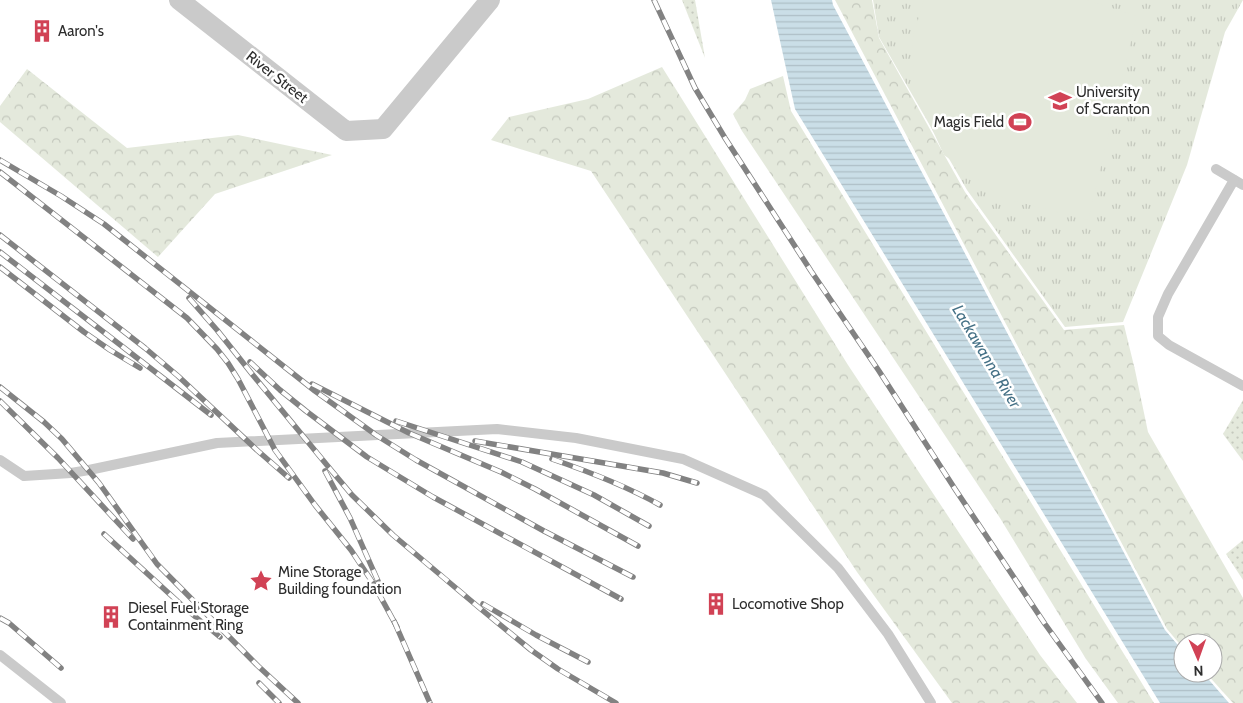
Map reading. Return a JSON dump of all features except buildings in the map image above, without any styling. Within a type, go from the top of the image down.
[{"type":"street","name":"River Street","points":[[178,0],[346,131],[383,129],[490,0]]},
{"type":"lane","points":[[1216,169],[1238,182],[1168,294],[1158,317],[1158,336],[1169,345],[1243,386]]},
{"type":"lane","points":[[1,463],[24,476],[71,473],[217,443],[497,429],[576,438],[683,459],[764,495],[838,568],[888,634],[931,703]]},
{"type":"lane","points":[[0,655],[61,703]]},
{"type":"green space","points":[[682,0],[695,0],[705,58]]},
{"type":"green space","points":[[835,0],[872,0],[879,38],[965,192],[1064,330],[1124,325],[1148,432],[1243,598],[1243,703],[1233,703],[1215,683],[1223,683],[1223,633],[1173,633],[1173,636],[1167,629]]},
{"type":"green space","name":"University of Scranton","points":[[873,0],[1243,0],[1225,32],[1187,165],[1123,322],[1065,327],[967,190],[879,37]]},
{"type":"green space","name":"Magis Field","points":[[924,0],[1086,0],[1137,16],[1088,220],[1003,198],[944,155],[914,90],[912,40]]},
{"type":"green space","points":[[662,67],[848,365],[1040,655],[1077,703],[952,703],[857,572],[591,171],[491,140],[509,117],[588,99]]},
{"type":"green space","points":[[27,69],[127,148],[238,135],[332,155],[215,194],[158,257],[0,122],[0,106]]},
{"type":"green space","points":[[783,76],[791,111],[1154,703],[1118,703],[1086,659],[1000,518],[742,131],[733,114],[745,100],[750,89]]},
{"type":"green space","points":[[1243,400],[1243,461],[1223,434]]},
{"type":"green space","points":[[1243,540],[1243,580],[1226,554]]},
{"type":"water","name":"Lackawanna River","points":[[771,0],[832,0],[1165,630],[1173,639],[1173,683],[1212,683],[1229,703],[1160,703],[795,109]]},
{"type":"railway","points":[[654,0],[695,88],[725,138],[1045,624],[1102,703]]},
{"type":"railway","points":[[0,160],[104,224],[315,391],[376,435],[416,460],[544,531],[633,577]]},
{"type":"railway","points":[[0,172],[187,318],[217,349],[238,379],[275,450],[351,550],[373,583],[397,627]]},
{"type":"railway","points":[[0,235],[145,348],[289,478]]},
{"type":"railway","points":[[0,252],[211,415]]},
{"type":"railway","points":[[0,267],[84,332],[140,368]]},
{"type":"railway","points":[[189,298],[352,495],[393,535],[531,650],[558,669],[616,703]]},
{"type":"railway","points":[[250,362],[280,390],[367,457],[433,497],[621,599]]},
{"type":"railway","points":[[312,384],[409,433],[501,472],[638,546]]},
{"type":"railway","points":[[0,387],[62,439],[99,483],[157,564],[258,666],[298,703]]},
{"type":"railway","points":[[0,401],[58,458],[133,539]]},
{"type":"railway","points":[[396,421],[522,462],[594,495],[649,526]]},
{"type":"railway","points":[[475,441],[663,473],[697,483]]},
{"type":"railway","points":[[552,459],[608,480],[660,505]]},
{"type":"railway","points":[[325,471],[350,518],[378,581]]},
{"type":"railway","points":[[104,534],[186,609],[220,637]]},
{"type":"railway","points":[[483,604],[536,635],[588,662]]},
{"type":"railway","points":[[0,618],[9,623],[61,668]]},
{"type":"railway","points":[[394,621],[430,703]]},
{"type":"railway","points":[[259,683],[279,703]]},
{"type":"place","name":"Aaron's","points":[[42,31]]},
{"type":"place","name":"University of Scranton","points":[[1060,101]]},
{"type":"place","name":"Magis Field","points":[[1020,122]]},
{"type":"place","name":"Mine Storage Building foundation","points":[[261,581]]},
{"type":"place","name":"Locomotive Shop","points":[[716,604]]},
{"type":"place","name":"Diesel Fuel Storage Containment Ring","points":[[111,617]]}]
